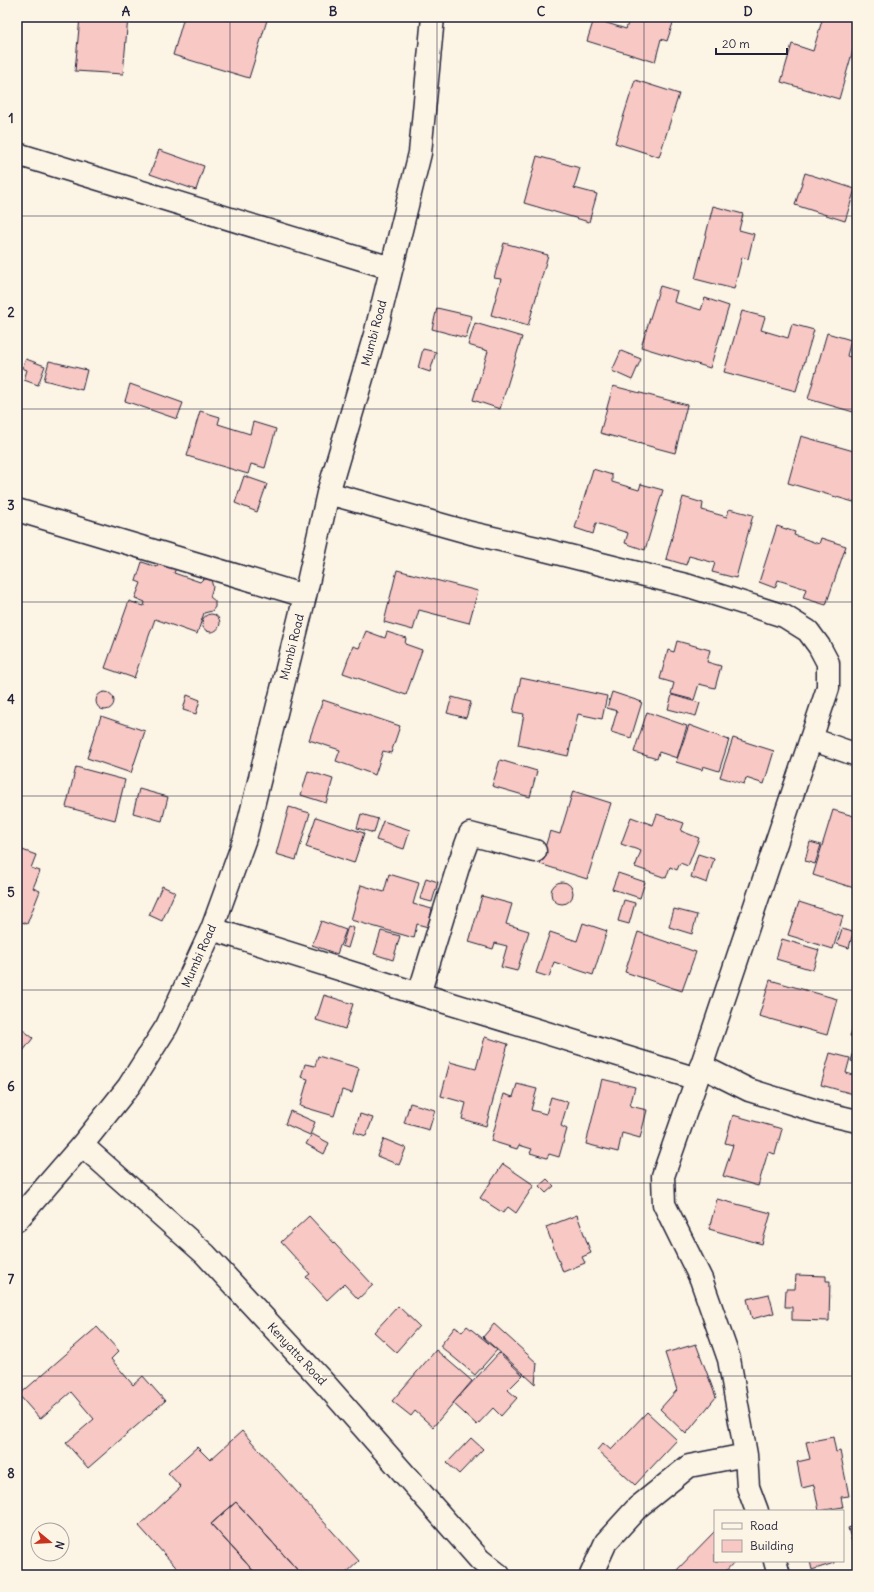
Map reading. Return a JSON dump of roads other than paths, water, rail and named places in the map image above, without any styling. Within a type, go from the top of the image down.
[{"type":"street","name":"Mumbi Road","points":[[17,1220],[82,1145],[129,1086],[167,1026],[212,929],[245,838],[305,596],[328,493],[376,330],[420,153],[433,17]]},
{"type":"street","points":[[17,154],[391,268]]},
{"type":"street","points":[[328,493],[471,533],[689,586],[784,616],[808,631],[819,646],[828,664],[828,688],[663,1176],[664,1204],[701,1279],[729,1359],[746,1455],[748,1487],[757,1510]]},
{"type":"street","points":[[17,510],[305,596]]},
{"type":"street","points":[[811,739],[857,755]]},
{"type":"street","points":[[420,994],[459,864],[470,834],[535,851]]},
{"type":"street","points":[[212,929],[420,994],[699,1073],[749,1090],[857,1121]]},
{"type":"street","name":"Kenyatta Road","points":[[82,1145],[205,1254],[327,1386],[480,1560],[498,1575]]},
{"type":"street","points":[[591,1575],[606,1542],[638,1507],[689,1466],[746,1455]]},
{"type":"street","points":[[775,1562],[779,1575]]}]
